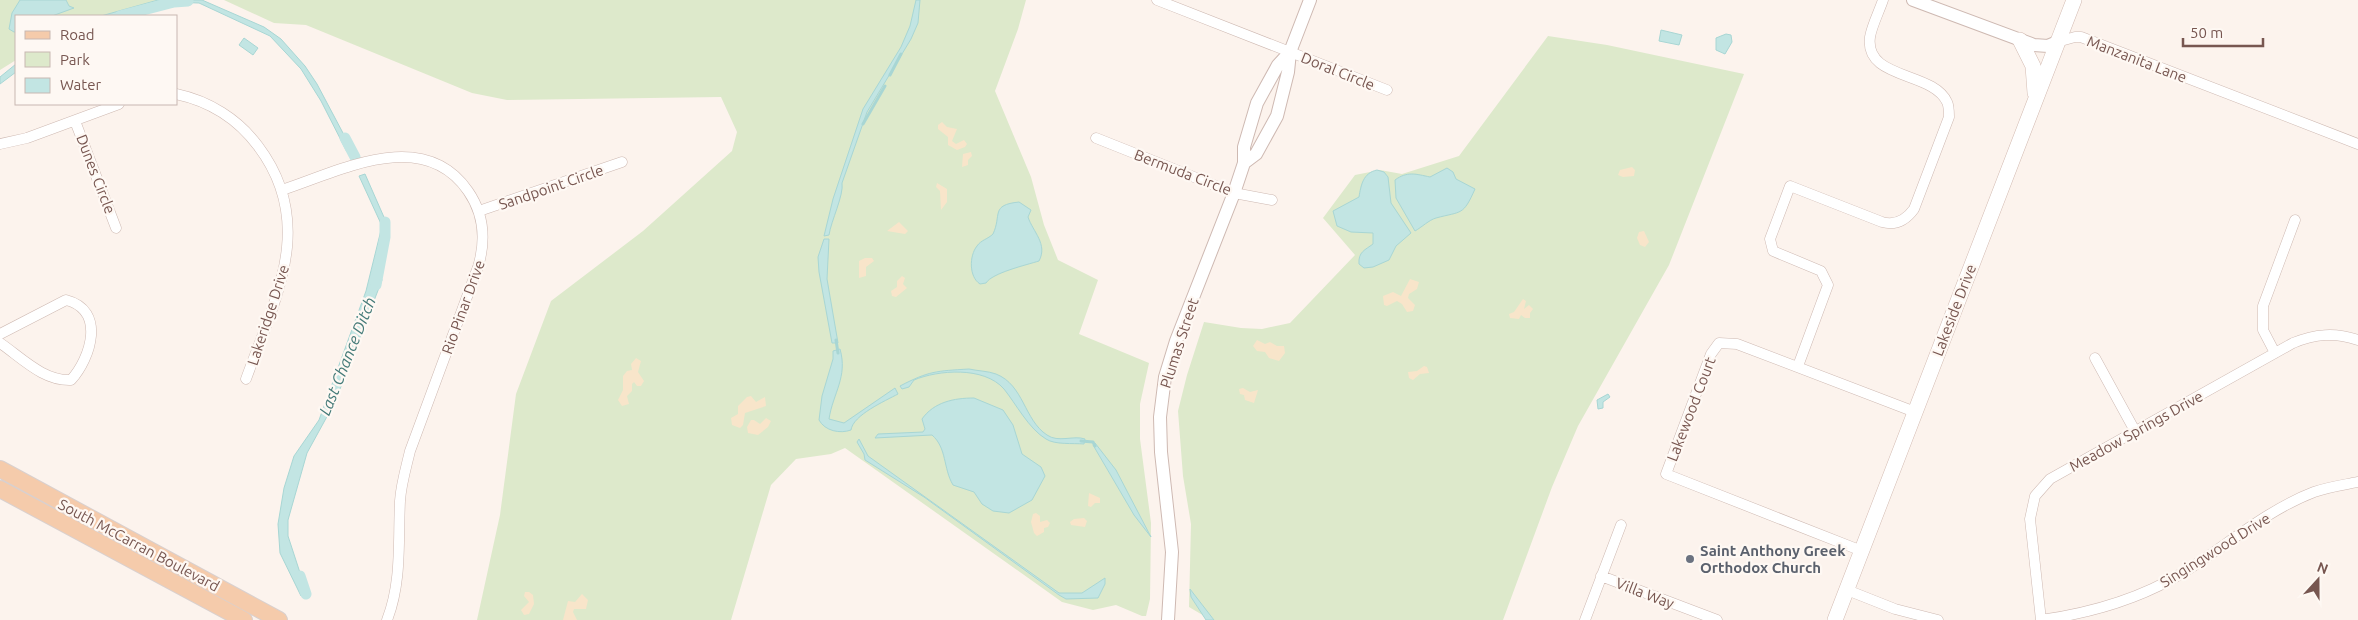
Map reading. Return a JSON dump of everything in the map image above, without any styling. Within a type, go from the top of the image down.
[{"type":"main road","name":"Lakeside Drive","points":[[1835,620],[2074,0]]},
{"type":"main road","points":[[2020,40],[2033,66],[2036,97]]},
{"type":"main road","name":"South McCarran Boulevard","points":[[0,469],[279,620]]},
{"type":"main road","name":"South McCarran Boulevard","points":[[0,489],[244,620]]},
{"type":"street","name":"Doral Circle","points":[[1157,0],[1387,90]]},
{"type":"street","name":"Plumas Street","points":[[1244,163],[1256,154],[1277,116],[1288,72],[1290,52],[1310,0]]},
{"type":"street","points":[[1798,366],[1828,285],[1821,271],[1773,251],[1770,239],[1790,186],[1888,224],[1905,220],[1914,209],[1949,117],[1948,103],[1942,93],[1934,87],[1886,67],[1873,56],[1870,37],[1883,0]]},
{"type":"street","name":"Manzanita Lane","points":[[1914,0],[2040,46],[2081,37],[2358,144]]},
{"type":"street","name":"Plumas Street","points":[[1168,620],[1172,552],[1161,452],[1162,397],[1176,341],[1244,163],[1244,147],[1257,102],[1278,64],[1290,52]]},
{"type":"street","name":"Lakeridge Drive","points":[[178,95],[208,105],[240,127],[265,155],[282,190],[289,230],[285,269],[246,379]]},
{"type":"street","points":[[0,144],[27,138],[116,105]]},
{"type":"street","name":"Dunes Circle","points":[[75,121],[116,228]]},
{"type":"street","name":"Bermuda Circle","points":[[1096,138],[1234,193],[1272,200]]},
{"type":"street","name":"Rio Pinar Drive","points":[[282,190],[385,157],[413,156],[434,163],[453,174],[473,198],[479,211],[483,240],[478,267],[410,451],[404,475],[400,499],[397,587],[387,620]]},
{"type":"street","name":"Sandpoint Circle","points":[[479,211],[622,162]]},
{"type":"street","points":[[2275,353],[2263,330],[2263,306],[2295,220]]},
{"type":"street","points":[[0,334],[54,304],[66,300],[75,302],[84,312],[93,329],[88,355],[79,371],[71,380],[59,381],[45,375],[0,343]]},
{"type":"street","name":"Meadow Springs Drive","points":[[2041,620],[2030,519],[2035,496],[2050,479],[2275,353],[2306,338],[2320,335],[2335,335],[2358,340]]},
{"type":"street","name":"Lakewood Court","points":[[1862,551],[1666,474],[1711,354],[1719,343],[1737,344],[1915,412]]},
{"type":"street","points":[[2095,358],[2135,431]]},
{"type":"street","name":"Singingwood Drive","points":[[2041,620],[2099,609],[2155,587],[2183,573],[2296,500],[2334,486],[2358,482]]},
{"type":"street","points":[[1585,620],[1621,525]]},
{"type":"street","name":"Villa Way","points":[[1601,576],[1717,620]]},
{"type":"street","points":[[1847,590],[1895,609],[1938,620]]},
{"type":"green space","points":[[0,0],[177,0],[114,15],[15,15],[15,61],[0,70]]},
{"type":"green space","points":[[224,0],[1026,0],[1018,29],[995,91],[1031,177],[1044,225],[1058,260],[1098,280],[1079,334],[1149,363],[1140,404],[1140,439],[1151,523],[1150,599],[1146,616],[1116,605],[1093,610],[1062,602],[845,448],[831,454],[796,459],[771,485],[731,620],[477,620],[500,515],[516,394],[551,301],[643,231],[732,151],[737,132],[721,97],[507,100],[472,93],[306,25],[274,23]]},
{"type":"green space","points":[[1548,36],[1607,45],[1744,74],[1669,265],[1578,426],[1552,487],[1503,620],[1211,620],[1189,607],[1191,524],[1183,476],[1178,411],[1204,322],[1241,328],[1262,329],[1290,323],[1355,255],[1323,218],[1355,175],[1380,170],[1402,174],[1459,156]]},
{"type":"sand","points":[[942,122],[947,127],[957,129],[952,141],[956,144],[964,140],[967,144],[965,147],[957,150],[948,145],[948,137],[938,129],[938,125]]},
{"type":"sand","points":[[971,152],[972,156],[968,160],[968,165],[962,167],[963,154]]},
{"type":"sand","points":[[1632,167],[1635,170],[1634,176],[1623,177],[1618,175],[1620,170]]},
{"type":"sand","points":[[937,183],[947,189],[947,202],[941,210],[940,191],[936,187]]},
{"type":"sand","points":[[899,222],[908,231],[905,234],[887,231]]},
{"type":"sand","points":[[1644,231],[1649,242],[1645,247],[1640,245],[1637,238],[1639,232]]},
{"type":"sand","points":[[865,258],[872,258],[874,261],[866,267],[866,276],[859,278],[859,261]]},
{"type":"sand","points":[[902,276],[905,278],[903,284],[907,288],[896,297],[892,296],[891,291],[897,287],[897,281]]},
{"type":"sand","points":[[1410,279],[1419,282],[1417,289],[1409,294],[1408,298],[1415,305],[1413,311],[1407,312],[1402,304],[1397,301],[1387,306],[1384,305],[1383,296],[1393,292],[1401,296]]},
{"type":"sand","points":[[1523,299],[1526,301],[1524,309],[1529,305],[1533,309],[1530,313],[1530,318],[1525,318],[1521,315],[1519,319],[1510,318],[1509,314],[1514,312]]},
{"type":"sand","points":[[1257,340],[1265,344],[1270,342],[1277,346],[1284,346],[1285,353],[1279,361],[1269,358],[1265,352],[1257,351],[1253,346]]},
{"type":"sand","points":[[636,358],[641,361],[638,372],[644,381],[641,386],[637,386],[634,382],[632,384],[632,391],[627,396],[629,404],[622,406],[618,400],[623,390],[623,376],[627,371],[632,370],[631,364]]},
{"type":"sand","points":[[1424,366],[1427,367],[1429,373],[1420,374],[1413,380],[1409,378],[1408,372],[1417,371]]},
{"type":"sand","points":[[1243,388],[1250,392],[1258,390],[1254,403],[1245,400],[1244,395],[1240,394],[1239,389]]},
{"type":"sand","points":[[751,396],[756,402],[765,397],[766,406],[745,413],[743,425],[740,428],[732,425],[731,418],[738,414],[738,406],[747,397]]},
{"type":"sand","points":[[766,418],[771,421],[768,427],[758,435],[748,433],[747,427],[751,420],[760,424]]},
{"type":"sand","points":[[1089,493],[1100,498],[1100,503],[1095,503],[1091,507],[1088,506]]},
{"type":"sand","points":[[1036,513],[1040,516],[1040,522],[1047,520],[1050,523],[1048,527],[1044,528],[1044,532],[1037,536],[1034,533],[1031,522],[1033,514]]},
{"type":"sand","points":[[1084,518],[1087,521],[1085,527],[1071,525],[1070,522],[1074,519]]},
{"type":"sand","points":[[525,592],[533,595],[534,604],[529,614],[524,615],[521,610],[529,602],[524,596]]},
{"type":"sand","points":[[582,594],[588,600],[586,609],[574,609],[573,612],[577,620],[563,620],[568,601],[575,602]]},
{"type":"water","points":[[20,0],[66,0],[69,6],[74,8],[55,15],[15,15],[15,32],[9,29],[12,13]]},
{"type":"water","points":[[158,0],[202,0],[264,27],[281,39],[305,66],[317,84],[352,150],[347,152],[321,101],[301,69],[270,36],[199,3],[168,2],[130,15],[105,15]]},
{"type":"water","points":[[916,0],[920,0],[918,23],[911,39],[867,112],[842,183],[841,194],[829,235],[824,236],[833,199],[863,109],[901,47],[910,26]]},
{"type":"water","points":[[1661,30],[1682,35],[1679,45],[1659,41]]},
{"type":"water","points":[[1726,34],[1731,35],[1732,42],[1725,54],[1716,50],[1716,38]]},
{"type":"water","points":[[244,38],[258,48],[253,55],[239,45]]},
{"type":"water","points":[[15,65],[15,73],[0,84],[0,77]]},
{"type":"water","points":[[1447,168],[1453,172],[1456,179],[1475,189],[1468,204],[1461,211],[1433,219],[1415,231],[1396,198],[1395,180],[1408,174],[1430,177]]},
{"type":"water","points":[[1377,170],[1384,172],[1388,177],[1391,203],[1411,233],[1396,246],[1389,260],[1373,267],[1364,268],[1359,264],[1360,257],[1373,244],[1373,233],[1351,232],[1337,226],[1333,211],[1359,197],[1366,177]]},
{"type":"water","points":[[365,174],[387,224],[379,270],[382,280],[335,402],[307,453],[288,520],[288,536],[305,588],[305,594],[301,596],[280,553],[278,524],[284,488],[294,456],[319,420],[366,291],[382,226],[359,176]]},
{"type":"water","points":[[1019,202],[1031,210],[1028,217],[1039,238],[1042,249],[1039,261],[1002,273],[989,279],[986,283],[980,284],[976,281],[972,272],[971,266],[974,250],[980,242],[993,234],[1000,208],[1010,203]]},
{"type":"water","points":[[824,239],[829,239],[827,279],[838,343],[832,343],[819,272],[818,257]]},
{"type":"water","points":[[840,349],[842,359],[841,377],[829,419],[844,423],[895,388],[898,394],[863,414],[853,424],[851,430],[842,432],[833,431],[825,427],[819,420],[822,396],[833,359],[833,351]]},
{"type":"water","points":[[969,369],[993,373],[1005,379],[1013,386],[1039,429],[1047,435],[1061,439],[1081,438],[1085,439],[1084,444],[1059,443],[1050,441],[1040,435],[1028,423],[1004,389],[985,376],[973,373],[948,372],[914,380],[909,387],[902,389],[900,386],[918,377],[933,373]]},
{"type":"water","points":[[1608,394],[1610,397],[1603,402],[1603,408],[1598,409],[1597,400]]},
{"type":"water","points":[[974,398],[1003,410],[1013,425],[1022,454],[1041,467],[1045,476],[1032,500],[1009,513],[993,511],[982,504],[974,492],[953,485],[943,452],[932,435],[875,438],[878,434],[923,432],[925,429],[922,419],[938,405],[952,400]]},
{"type":"water","points":[[859,439],[868,456],[1059,593],[1082,593],[1105,578],[1105,584],[1098,598],[1066,599],[1059,595],[924,497],[865,460],[864,454],[857,442]]},
{"type":"water","points":[[1095,443],[1116,470],[1151,537],[1134,515],[1093,445]]},
{"type":"water","points":[[1190,589],[1214,620],[1206,620],[1191,597]]},
{"type":"waterway","name":"Last Chance Ditch","points":[[124,15],[174,2],[188,1]]},
{"type":"waterway","points":[[890,75],[901,54]]},
{"type":"waterway","points":[[863,124],[885,86]]},
{"type":"waterway","name":"Last Chance Ditch","points":[[345,138],[355,157]]},
{"type":"waterway","name":"Last Chance Ditch","points":[[376,285],[385,237],[385,222]]},
{"type":"waterway","points":[[836,340],[838,353]]},
{"type":"waterway","points":[[1081,441],[1093,442],[1095,446]]},
{"type":"waterway","name":"Last Chance Ditch","points":[[300,576],[306,594]]},
{"type":"place","name":"Saint Anthony Greek Orthodox Church","points":[[1690,559]]}]
